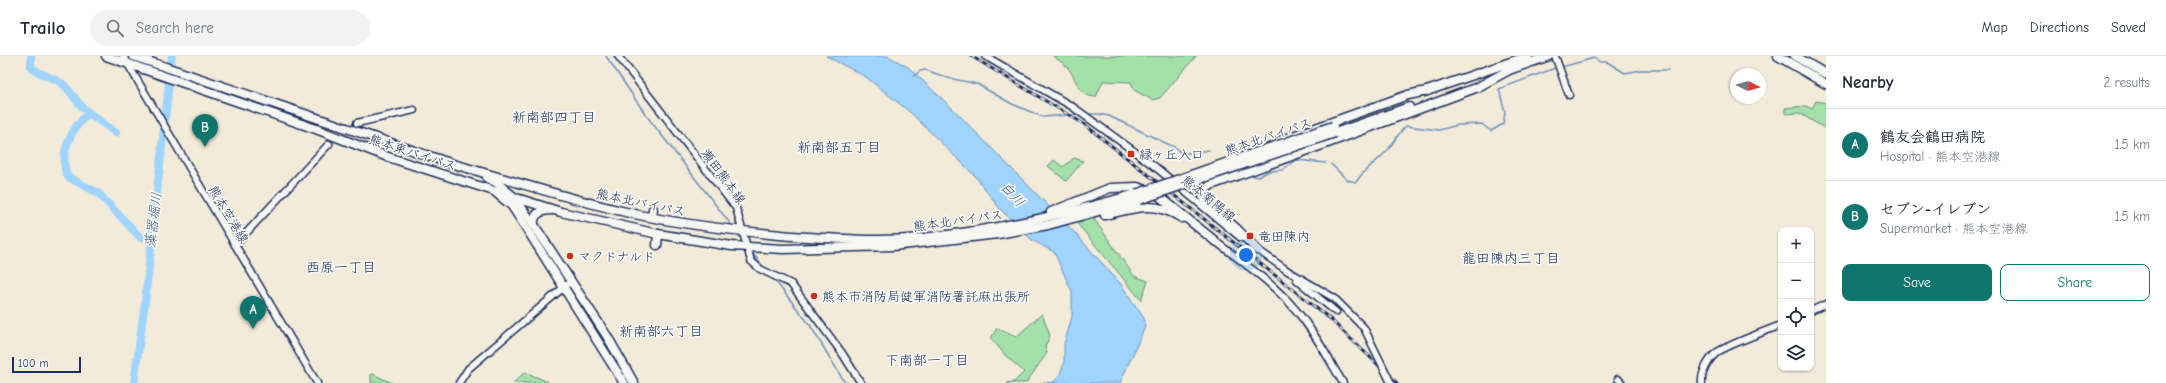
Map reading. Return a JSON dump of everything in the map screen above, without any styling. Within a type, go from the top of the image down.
[{"type":"highway","name":"熊本東バイパス","points":[[106,56],[388,157],[494,191],[512,206],[607,336],[634,383]]},
{"type":"highway","name":"熊本東バイパス","points":[[133,56],[184,72],[446,162],[497,182],[516,198],[534,224],[624,383]]},
{"type":"highway","name":"熊本北バイパス","points":[[1334,130],[1428,91],[1528,56]]},
{"type":"highway","name":"熊本北バイパス","points":[[494,191],[557,210],[658,234],[746,247],[862,247],[947,238],[1048,225],[1094,212],[1549,56]]},
{"type":"highway","points":[[1778,56],[1826,84]]},
{"type":"highway","points":[[1796,56],[1826,74]]},
{"type":"highway","points":[[1257,250],[1236,228],[1208,205],[1203,196],[1203,190],[1211,185],[1478,87],[1511,69]]},
{"type":"highway","points":[[1169,179],[1363,110],[1408,95],[1428,91]]},
{"type":"highway","name":"熊本北バイパス","points":[[446,162],[594,205],[653,213],[743,232],[862,241],[947,238],[1023,223],[1094,212]]},
{"type":"highway","points":[[1023,223],[1098,192],[1129,186],[1154,192],[1215,241]]},
{"type":"highway","points":[[519,217],[516,209],[516,198],[524,190],[533,187]]},
{"type":"highway","points":[[1094,212],[1140,206],[1161,208],[1173,213],[1209,239],[1215,241]]},
{"type":"highway","points":[[534,224],[534,218],[538,213],[542,211],[557,210]]},
{"type":"highway","points":[[657,245],[658,234]]},
{"type":"main road","name":"熊本空港線","points":[[123,56],[317,383]]},
{"type":"main road","name":"瀬田熊本線","points":[[618,56],[736,208],[746,247],[755,265],[791,284],[842,353],[861,383]]},
{"type":"main road","name":"熊本菊陽線","points":[[985,56],[1073,107],[1169,179],[1257,250],[1288,271],[1334,298],[1364,328],[1391,383]]},
{"type":"main road","points":[[1555,56],[1569,95]]},
{"type":"main road","points":[[357,123],[414,110]]},
{"type":"main road","points":[[235,245],[329,144]]},
{"type":"main road","points":[[1215,241],[1270,284],[1294,308],[1311,330],[1343,383]]},
{"type":"main road","points":[[1288,271],[1336,312]]},
{"type":"main road","points":[[459,383],[468,369],[568,284]]},
{"type":"main road","points":[[1814,310],[1826,304]]},
{"type":"main road","points":[[1702,383],[1701,378],[1707,365],[1717,352],[1778,325]]},
{"type":"green space","points":[[1053,56],[1196,56],[1160,98],[1152,100],[1134,90],[1131,82],[1103,81],[1096,97],[1085,94],[1079,87],[1067,66]]},
{"type":"green space","points":[[1816,101],[1826,103],[1826,129],[1799,113],[1785,114],[1785,108],[1806,106],[1812,109]]},
{"type":"green space","points":[[1074,158],[1083,161],[1066,181],[1048,166],[1054,160],[1063,167]]},
{"type":"green space","points":[[1094,219],[1134,276],[1148,281],[1141,300],[1076,222]]},
{"type":"green space","points":[[1042,314],[1050,336],[1045,346],[1047,353],[1026,383],[1007,383],[1014,382],[1024,372],[1005,355],[991,338],[997,328],[1016,337]]},
{"type":"green space","points":[[525,372],[548,382],[548,383],[513,383]]},
{"type":"green space","points":[[371,374],[373,374],[392,383],[371,383]]},
{"type":"water","name":"白川","points":[[826,56],[888,56],[908,67],[953,109],[1074,232],[1120,283],[1144,318],[1145,327],[1120,383],[1043,383],[1054,382],[1059,376],[1064,364],[1064,344],[1072,317],[1072,292],[1054,252],[1032,240],[1000,209],[975,176],[911,113],[866,77]]},
{"type":"waterway","points":[[31,56],[31,67],[64,85],[82,107],[89,113],[77,126],[65,151],[65,169],[68,177],[98,193],[141,238]]},
{"type":"waterway","name":"藻器堀川","points":[[134,383],[145,302],[172,56]]},
{"type":"waterway","points":[[606,56],[646,115],[732,226]]},
{"type":"waterway","points":[[1562,67],[1594,58],[1600,62],[1607,62],[1625,73],[1641,70],[1668,70]]},
{"type":"waterway","points":[[1331,164],[1347,180],[1356,182],[1366,169],[1388,150],[1406,126],[1439,130],[1458,125],[1482,124],[1491,131],[1503,124],[1505,112],[1499,89],[1558,67]]},
{"type":"waterway","points":[[914,76],[920,71],[926,70],[948,78],[977,84],[1012,104],[1043,117],[1080,114]]},
{"type":"waterway","points":[[89,113],[116,133]]},
{"type":"waterway","points":[[1086,114],[1109,116],[1176,148],[1182,154],[1209,150]]},
{"type":"waterway","points":[[1254,176],[1258,177],[1269,171],[1282,170],[1296,160],[1326,163]]},
{"type":"waterway","points":[[738,234],[743,241]]},
{"type":"waterway","points":[[751,251],[765,269]]},
{"type":"waterway","points":[[773,278],[810,325],[845,383]]},
{"type":"tunnel","points":[[329,144],[357,123]]},
{"type":"railway","points":[[971,56],[1084,124],[1329,318],[1397,383]]},
{"type":"place","name":"セブン-イレブン","points":[[205,147]]},
{"type":"place","name":"緑ヶ丘入口","points":[[1131,154]]},
{"type":"place","name":"竜田陳内","points":[[1250,236]]},
{"type":"place","name":"マクドナルド","points":[[570,256]]},
{"type":"place","name":"熊本市消防局健軍消防署託麻出張所","points":[[814,296]]},
{"type":"place","name":"鶴友会鶴田病院","points":[[253,329]]},
{"type":"district","name":"新南部四丁目","points":[[554,117]]},
{"type":"district","name":"新南部五丁目","points":[[839,147]]},
{"type":"district","name":"龍田陳内三丁目","points":[[1511,258]]},
{"type":"district","name":"西原一丁目","points":[[341,267]]},
{"type":"district","name":"新南部六丁目","points":[[661,331]]},
{"type":"district","name":"下南部一丁目","points":[[927,360]]}]
